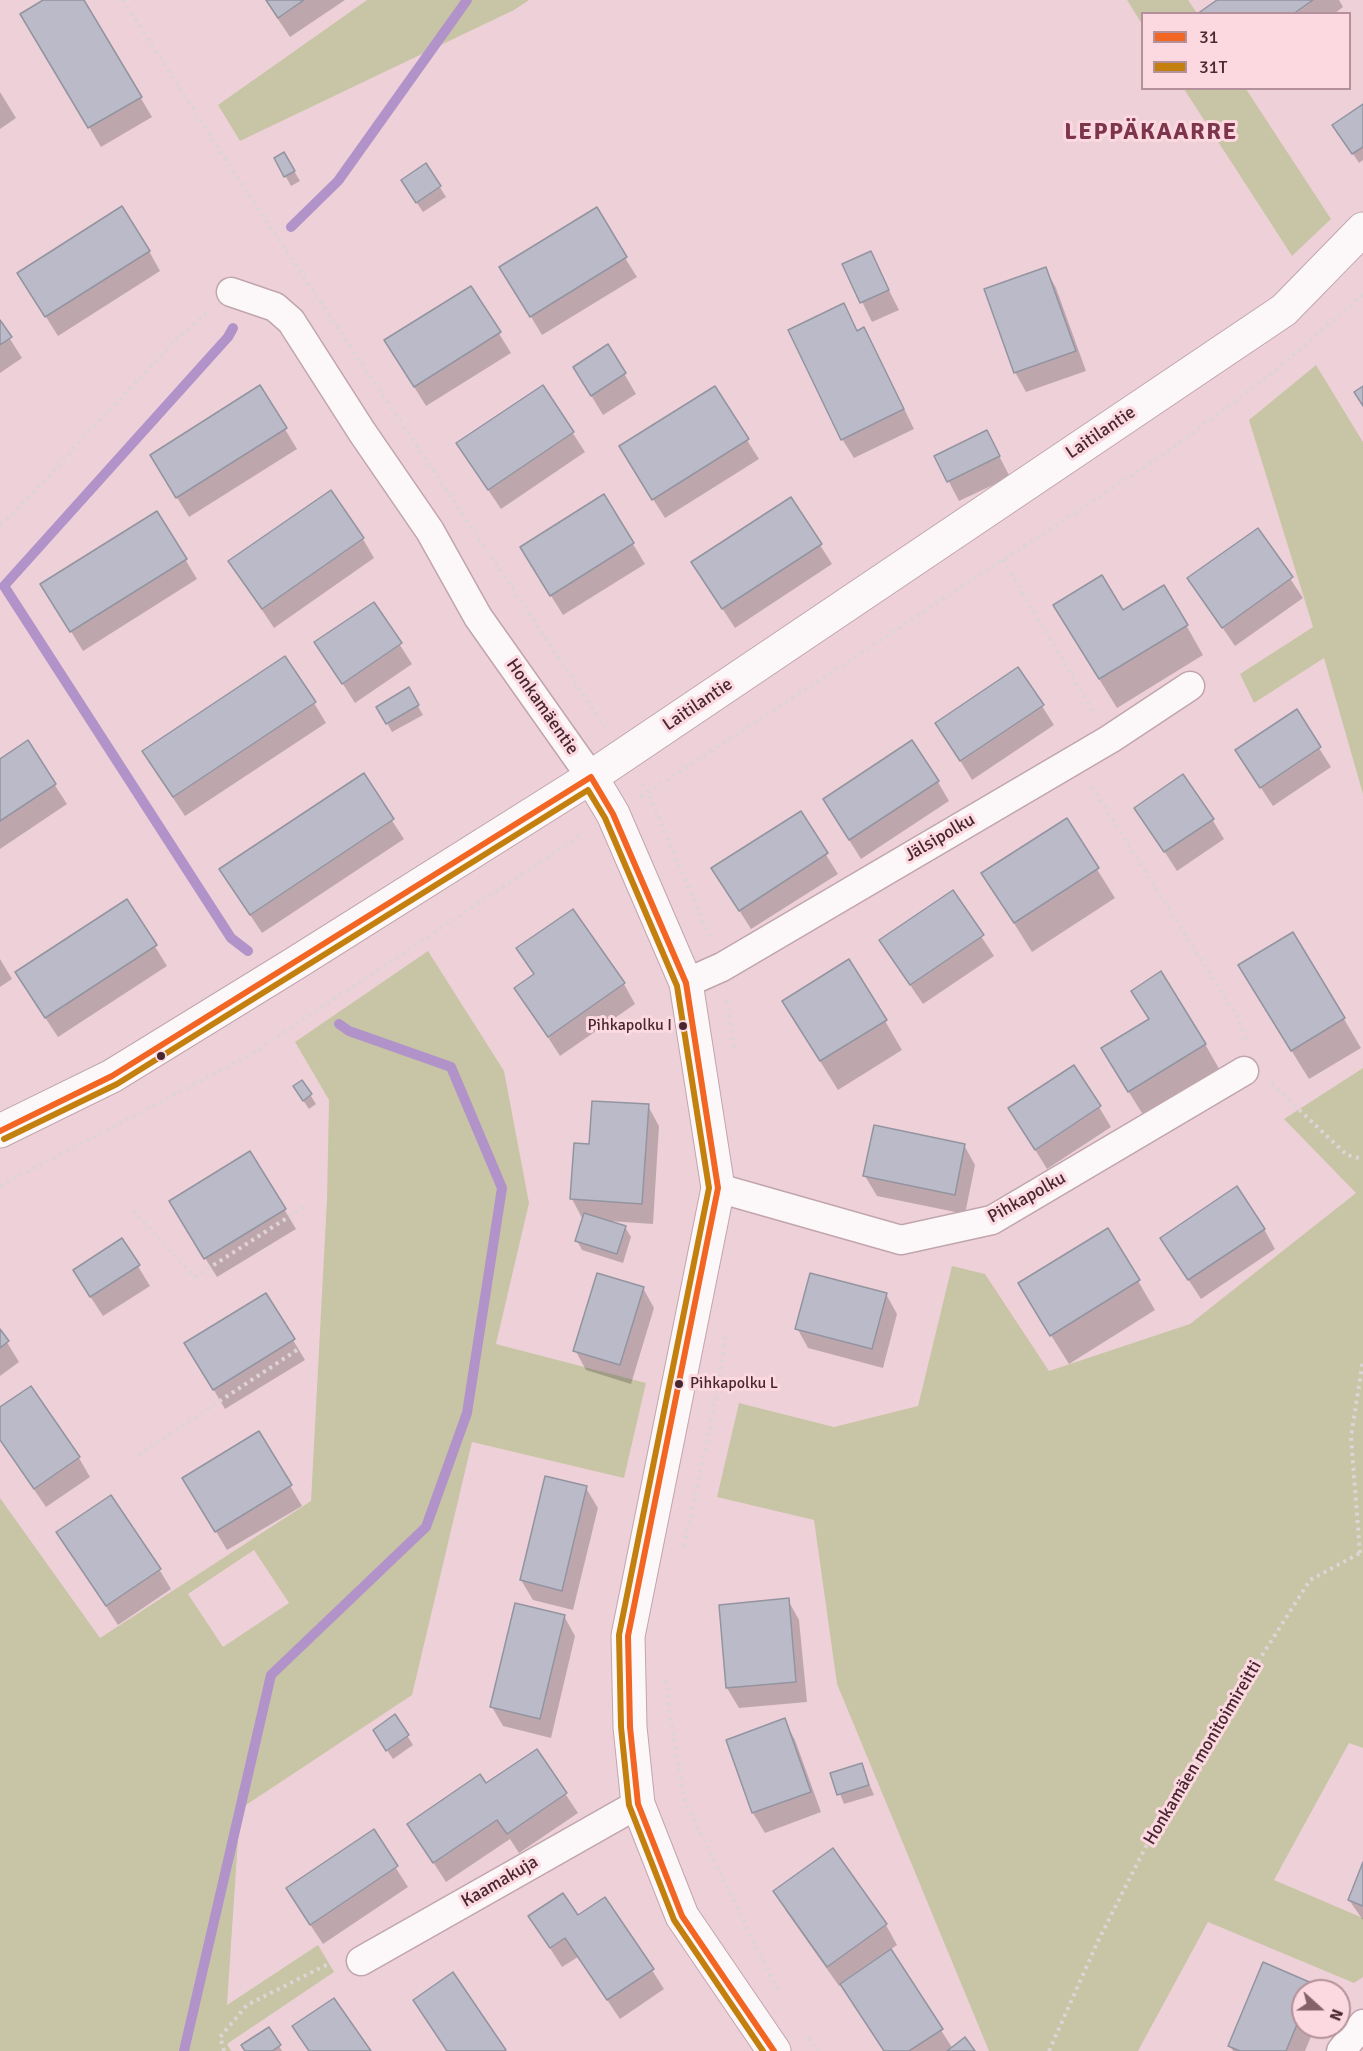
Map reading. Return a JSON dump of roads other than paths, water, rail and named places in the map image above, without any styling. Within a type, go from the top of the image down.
[{"type":"street","name":"Laitilantie","points":[[0,1131],[112,1076],[591,777],[1284,310],[1363,229]]},
{"type":"street","name":"Honkamäentie","points":[[231,292],[276,307],[291,321],[362,432],[430,531],[478,617],[591,777],[613,814],[686,982],[718,1188],[628,1636],[630,1727],[638,1804],[682,1916],[774,2051]]},
{"type":"street","name":"Jälsipolku","points":[[686,982],[722,967],[1110,739],[1190,686]]},
{"type":"street","name":"Pihkapolku","points":[[718,1188],[901,1240],[992,1220],[1244,1071]]},
{"type":"street","name":"Kaamakuja","points":[[361,1961],[638,1804]]},
{"type":"street","points":[[1341,2051],[1363,2024]]},
{"type":"waterway","points":[[291,227],[338,181],[467,0]]},
{"type":"waterway","points":[[233,328],[228,337],[4,586],[231,938],[248,951]]},
{"type":"waterway","points":[[184,2051],[271,1675],[426,1527],[467,1413],[502,1188],[451,1067],[349,1031],[339,1024]]},
{"type":"place","name":"Pihkapolku I","points":[[683,1026]]},
{"type":"place","name":"Pihkapolku L","points":[[679,1384]]},
{"type":"district","name":"LEPPÄKAARRE","points":[[1151,133]]}]
